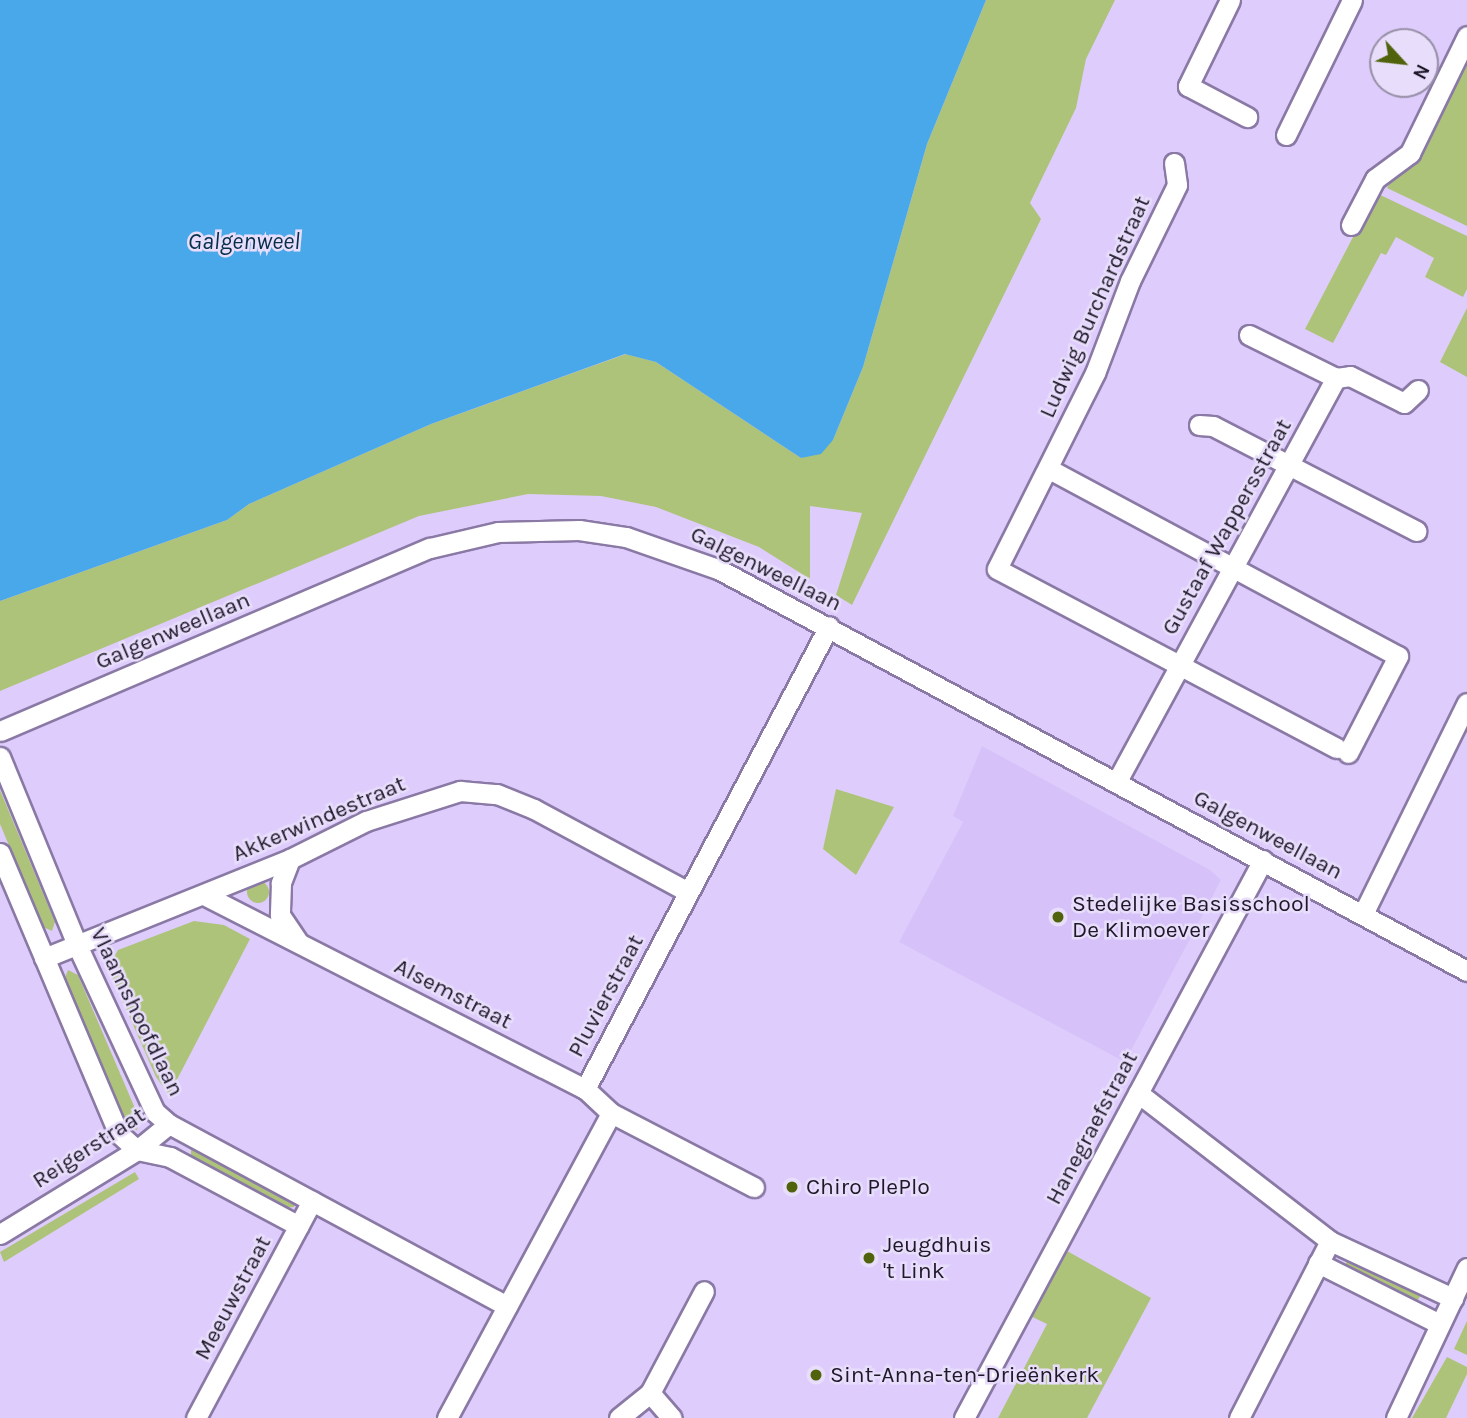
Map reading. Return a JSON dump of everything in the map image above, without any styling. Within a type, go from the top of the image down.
[{"type":"street","points":[[1230,0],[1188,86],[1247,117]]},
{"type":"street","points":[[1286,135],[1352,0]]},
{"type":"street","points":[[1352,225],[1375,179],[1410,153],[1467,36]]},
{"type":"street","name":"Ludwig Burchardstraat","points":[[1174,163],[1177,185],[1049,469],[997,569],[1181,663]]},
{"type":"street","points":[[1249,335],[1336,378],[1350,376],[1404,403],[1418,390]]},
{"type":"street","name":"Gustaaf Wappersstraat","points":[[1117,781],[1336,378]]},
{"type":"street","points":[[1199,425],[1213,426],[1416,531]]},
{"type":"street","points":[[1049,469],[1398,656],[1343,751],[1181,663]]},
{"type":"street","name":"Galgenweellaan","points":[[0,731],[430,548],[498,532],[579,530],[626,537],[720,569],[1467,971]]},
{"type":"street","name":"Pluvierstraat","points":[[611,1112],[584,1089],[829,626]]},
{"type":"street","points":[[1363,915],[1467,703]]},
{"type":"street","name":"Vlaamshoofdlaan","points":[[0,757],[77,945],[146,1098],[169,1124],[507,1306]]},
{"type":"street","name":"Akkerwindestraat","points":[[44,958],[290,859],[366,821],[429,798],[460,791],[497,794],[534,808],[688,892]]},
{"type":"street","points":[[0,853],[118,1133],[137,1150],[170,1157],[299,1226]]},
{"type":"street","points":[[290,859],[281,883],[280,915],[298,943]]},
{"type":"street","name":"Hanegraefstraat","points":[[964,1418],[1263,860]]},
{"type":"street","name":"Alsemstraat","points":[[204,895],[584,1089]]},
{"type":"street","points":[[1138,1093],[1330,1241],[1453,1298]]},
{"type":"street","points":[[447,1418],[611,1112],[754,1187]]},
{"type":"street","name":"Reigerstraat","points":[[0,1234],[137,1150],[169,1124]]},
{"type":"street","name":"Meeuwstraat","points":[[196,1418],[312,1201]]},
{"type":"street","points":[[1239,1418],[1330,1241]]},
{"type":"street","points":[[1318,1263],[1440,1324]]},
{"type":"street","points":[[1396,1418],[1467,1268]]},
{"type":"street","points":[[619,1418],[650,1392],[704,1292]]},
{"type":"street","points":[[650,1392],[672,1418]]},
{"type":"shaded area","name":"Stedelijke Basisschool De Klimoever","points":[[982,746],[1210,870],[1221,880],[1125,1062],[899,942],[963,822],[953,816]]},
{"type":"green space","points":[[986,0],[1115,0],[1086,59],[1076,108],[1030,203],[1041,219],[852,605],[836,595],[862,513],[810,506],[810,579],[759,547],[656,507],[601,496],[528,494],[419,516],[0,691],[0,601],[227,520],[249,504],[431,424],[626,354],[656,362],[801,458],[833,440],[863,367],[927,144]]},
{"type":"green space","points":[[1467,46],[1467,226],[1387,188]]},
{"type":"green space","points":[[1376,193],[1467,236],[1467,289],[1463,297],[1425,277],[1434,258],[1396,237],[1386,255],[1381,253],[1333,343],[1305,329]]},
{"type":"green space","points":[[1467,308],[1467,377],[1440,362]]},
{"type":"green space","points":[[836,789],[894,807],[856,875],[823,849]]},
{"type":"green space","points":[[0,790],[55,922],[52,931],[43,927],[0,824]]},
{"type":"green space","points":[[258,881],[266,884],[269,892],[266,900],[258,903],[250,900],[247,892],[250,884]]},
{"type":"green space","points":[[194,921],[224,925],[250,939],[169,1095],[156,1077],[108,968],[118,950]]},
{"type":"green space","points":[[68,970],[78,975],[140,1120],[137,1130],[126,1127],[64,980]]},
{"type":"green space","points":[[191,1148],[295,1203],[294,1207],[286,1208],[191,1158]]},
{"type":"green space","points":[[135,1172],[139,1179],[4,1262],[0,1252]]},
{"type":"green space","points":[[1060,1247],[1151,1298],[1087,1418],[998,1418],[1047,1324],[1026,1314]]},
{"type":"green space","points":[[1349,1257],[1422,1293],[1417,1301],[1345,1266]]},
{"type":"green space","points":[[1467,1321],[1467,1355],[1454,1349]]},
{"type":"green space","points":[[1447,1357],[1467,1367],[1467,1374],[1446,1418],[1412,1418]]},
{"type":"water","name":"Galgenweel","points":[[0,0],[986,0],[927,144],[863,367],[833,440],[821,454],[801,458],[656,362],[625,354],[431,424],[249,504],[227,520],[0,601]]},
{"type":"place","name":"Stedelijke Basisschool De Klimoever","points":[[1058,917]]},
{"type":"place","name":"Chiro PlePlo","points":[[792,1187]]},
{"type":"place","name":"Jeugdhuis 't Link","points":[[869,1258]]},
{"type":"place","name":"Sint-Anna-ten-Drieënkerk","points":[[816,1375]]}]
